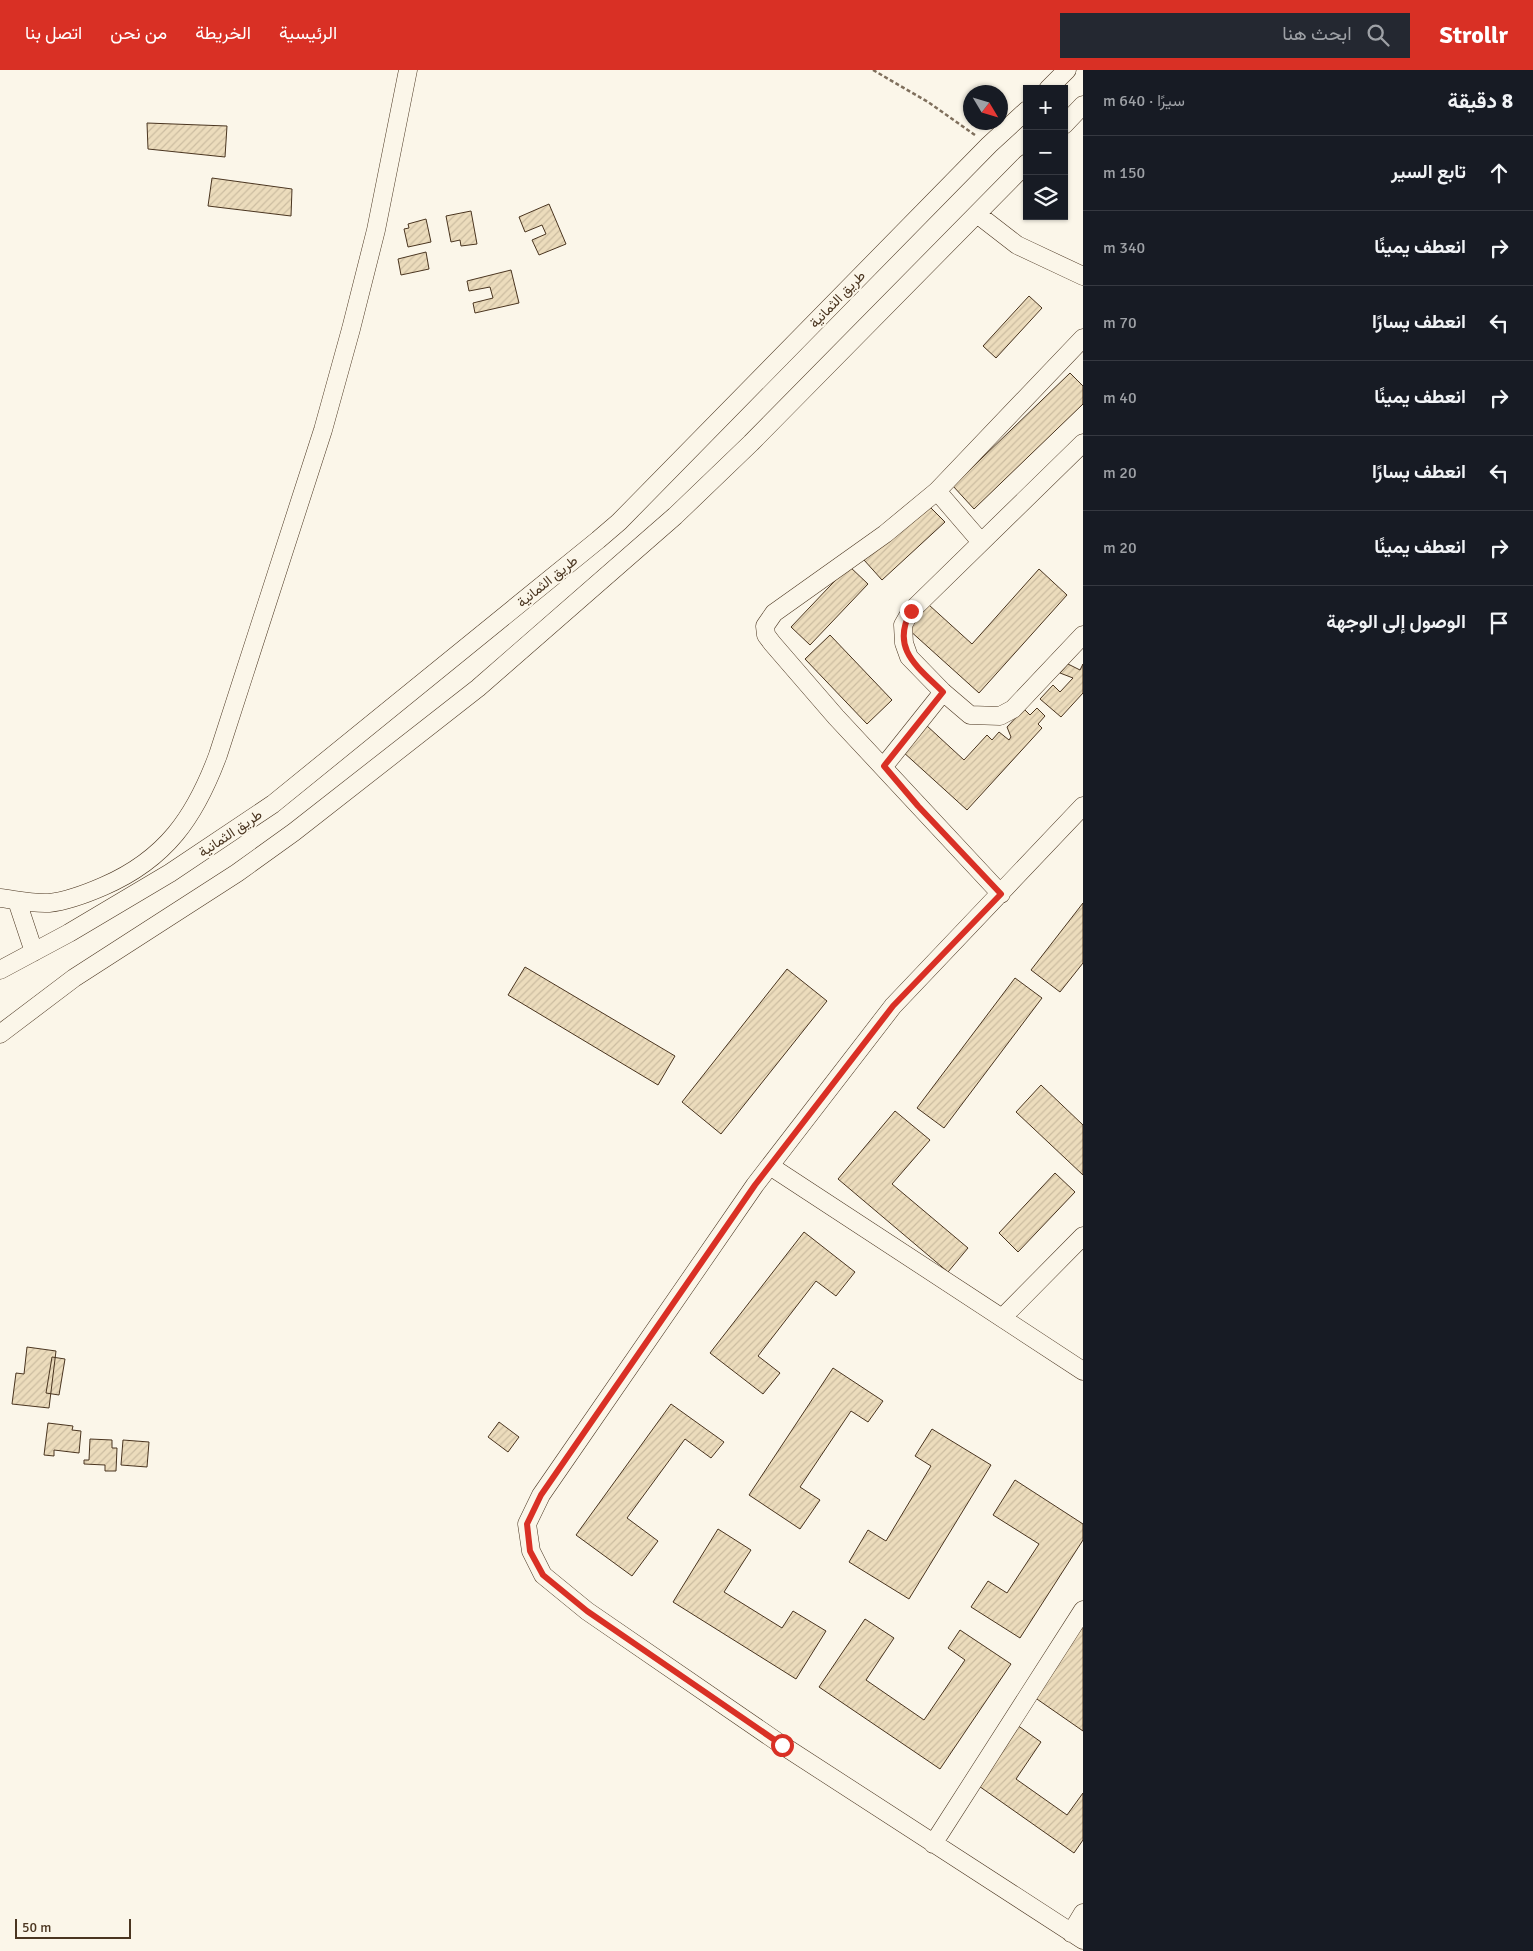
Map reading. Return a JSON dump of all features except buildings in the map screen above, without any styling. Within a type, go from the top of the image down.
[{"type":"street","points":[[8,899],[51,903],[91,892],[135,872],[177,834],[205,790],[323,430],[376,230],[408,70]]},
{"type":"street","points":[[1052,85],[1067,70]]},
{"type":"street","points":[[1068,121],[1083,106]]},
{"type":"street","name":"طريق الثمانية","points":[[0,970],[170,873],[273,804],[605,534],[989,145],[1023,114]]},
{"type":"street","points":[[0,1034],[74,978],[237,873],[286,838],[478,688],[675,516],[758,436],[1023,167]]},
{"type":"street","points":[[977,214],[1025,250],[1060,264],[1083,276]]},
{"type":"street","points":[[1001,894],[918,806],[884,766],[836,717],[766,635],[765,626],[774,613],[885,534],[937,491],[1083,338]]},
{"type":"street","points":[[1083,443],[911,611],[903,625],[904,643],[909,657],[943,692],[970,716],[1000,716],[1012,709],[1083,635]]},
{"type":"street","points":[[937,491],[981,542]]},
{"type":"street","points":[[884,766],[943,692]]},
{"type":"street","points":[[1083,806],[893,1006],[770,1166],[541,1495],[527,1524],[530,1551],[543,1575],[587,1611],[782,1745],[1077,1937],[1083,1913]]},
{"type":"street","points":[[8,899],[34,952]]},
{"type":"street","points":[[770,1166],[1083,1371]]},
{"type":"street","points":[[1002,1318],[1083,1236]]},
{"type":"street","points":[[933,1844],[1083,1610]]},
{"type":"path","points":[[873,70],[928,102],[989,145]]},
{"type":"route","points":[[782,1745],[587,1611],[543,1575],[530,1551],[527,1524],[541,1495],[654,1334],[755,1185],[893,1006],[1001,894],[918,806],[884,766],[943,692],[909,657],[904,643],[903,625],[911,611]]}]
